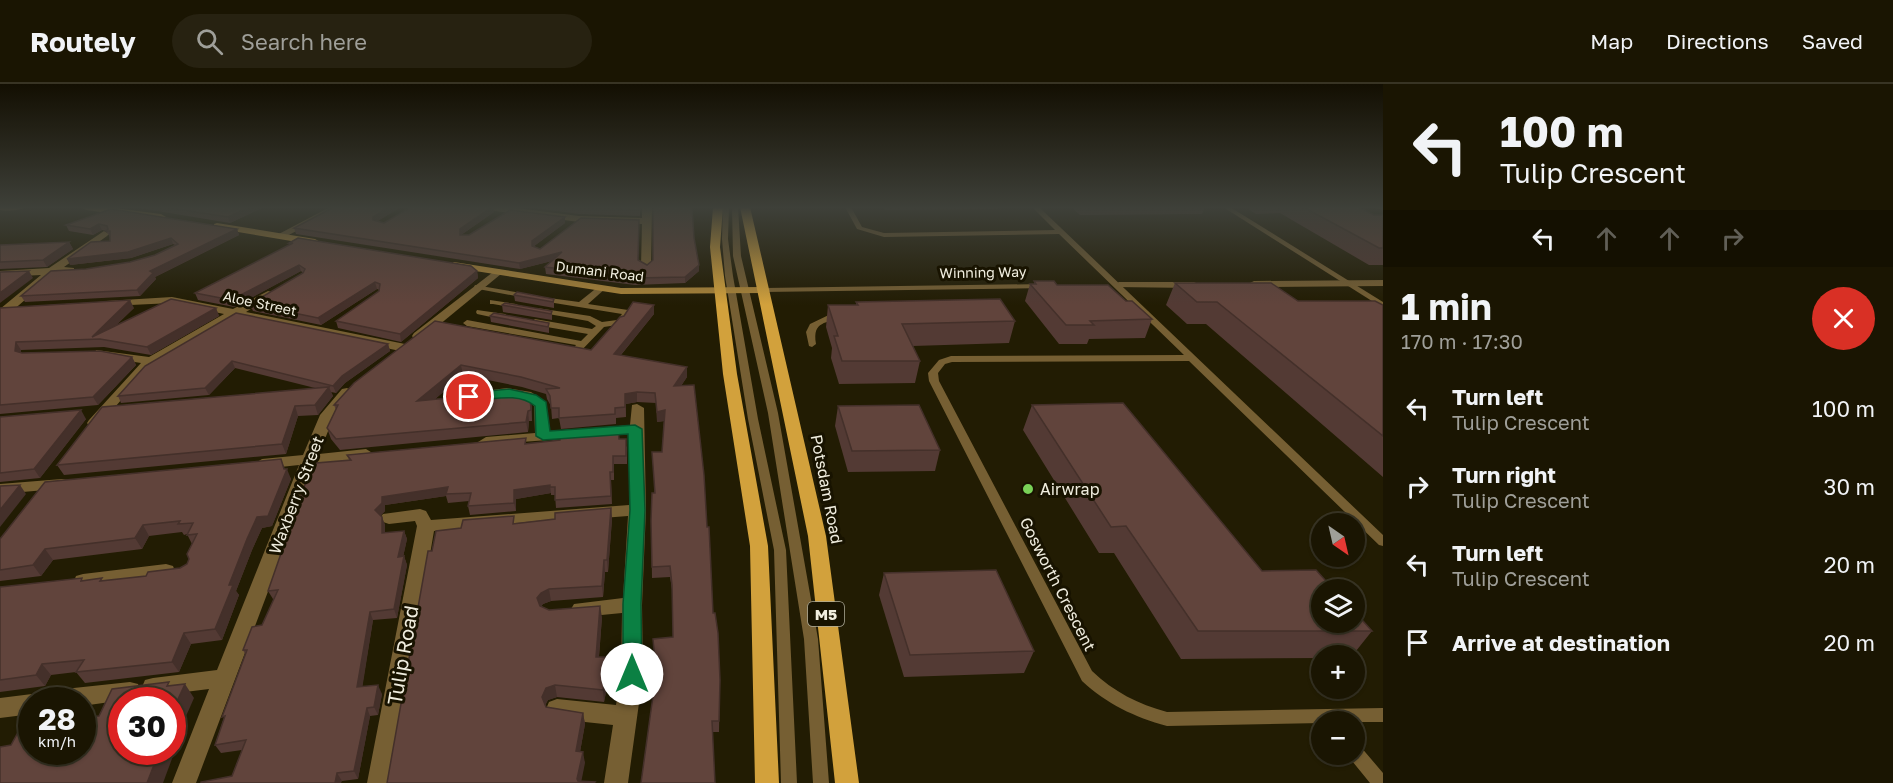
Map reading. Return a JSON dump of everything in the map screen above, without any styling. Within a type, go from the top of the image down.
[{"type":"main road","points":[[716,240],[715,247],[725,290],[730,374],[759,546],[767,783]]},
{"type":"main road","name":"Potsdam Road","points":[[749,240],[755,290],[817,536],[847,783]]},
{"type":"street","points":[[2,311],[95,240]]},
{"type":"street","points":[[301,240],[326,244]]},
{"type":"street","points":[[645,240],[646,266]]},
{"type":"street","name":"Dumani Road","points":[[440,262],[602,288],[662,292],[755,290]]},
{"type":"street","points":[[0,274],[80,270]]},
{"type":"street","points":[[387,361],[497,272]]},
{"type":"street","points":[[1238,284],[1383,283]]},
{"type":"street","points":[[1119,285],[1202,285]]},
{"type":"street","points":[[82,439],[103,411],[135,375],[151,361],[282,286]]},
{"type":"street","name":"Aloe Street","points":[[97,303],[163,300],[405,348]]},
{"type":"street","points":[[2,311],[29,308]]},
{"type":"street","points":[[323,331],[341,319]]},
{"type":"street","points":[[84,352],[122,355],[151,361]]},
{"type":"street","name":"Waxberry Street","points":[[184,783],[327,415],[338,401],[360,381]]},
{"type":"street","points":[[469,397],[509,393],[532,398],[541,405],[543,436]]},
{"type":"street","points":[[616,783],[632,674],[632,604],[638,510],[635,429],[637,408]]},
{"type":"street","points":[[80,413],[126,409]]},
{"type":"street","points":[[473,443],[635,429]]},
{"type":"street","points":[[240,466],[379,453]]},
{"type":"street","points":[[33,502],[60,467]]},
{"type":"street","points":[[0,489],[81,482]]},
{"type":"street","points":[[389,518],[420,515],[426,526],[638,510]]},
{"type":"street","name":"Tulip Road","points":[[379,783],[426,526]]},
{"type":"street","points":[[69,582],[184,569]]},
{"type":"street","points":[[562,610],[632,604]]},
{"type":"street","points":[[96,695],[225,678]]},
{"type":"street","points":[[0,708],[18,706]]},
{"type":"street","points":[[557,709],[627,716]]},
{"type":"lane","points":[[725,240],[725,290],[780,550],[789,783]]},
{"type":"lane","points":[[736,240],[736,248],[755,290],[811,639],[821,783]]},
{"type":"lane","points":[[1070,240],[1383,542]]},
{"type":"lane","points":[[1277,240],[1383,306]]},
{"type":"lane","points":[[1106,286],[1119,285]]},
{"type":"lane","name":"Winning Way","points":[[755,290],[1049,286]]},
{"type":"lane","points":[[478,287],[628,312],[620,322],[593,333],[480,312]]},
{"type":"lane","points":[[981,287],[989,297]]},
{"type":"lane","points":[[581,305],[602,288]]},
{"type":"lane","points":[[480,312],[504,292]]},
{"type":"lane","points":[[480,312],[523,317],[593,333]]},
{"type":"lane","points":[[480,312],[590,319],[593,333]]},
{"type":"lane","points":[[812,345],[810,332],[813,326],[829,317],[849,312]]},
{"type":"lane","points":[[432,324],[450,327]]},
{"type":"lane","name":"Gosworth Crescent","points":[[1194,358],[951,360],[942,362],[933,373],[934,381],[1087,676],[1104,693],[1144,714],[1167,719],[1311,719]]},
{"type":"lane","name":"Gosworth Crescent","points":[[1365,716],[1383,715]]},
{"type":"lane","points":[[1365,764],[1381,783]]},
{"type":"building","points":[[166,240],[128,252],[67,259],[91,242]]},
{"type":"building","points":[[173,240],[215,240],[150,271],[153,273],[137,290],[21,296],[51,271],[86,269],[130,262],[155,255],[178,244]]},
{"type":"building","points":[[295,240],[308,240],[471,266],[477,271],[400,334],[336,321],[379,291],[380,284],[375,282],[318,318],[250,304],[303,273],[305,269],[299,265],[231,300],[195,293],[293,243],[289,243]]},
{"type":"building","points":[[369,240],[534,240],[532,246],[540,249],[552,240],[639,240],[638,260],[647,265],[653,260],[653,240],[694,240],[699,265],[685,277],[635,278],[545,267],[562,252],[519,263]]},
{"type":"building","points":[[1363,240],[1383,240],[1383,248]]},
{"type":"building","points":[[69,242],[43,260],[0,262],[0,245]]},
{"type":"building","points":[[29,271],[0,293],[0,272]]},
{"type":"building","points":[[1034,281],[1054,281],[1057,285],[1108,285],[1126,301],[1132,301],[1152,319],[1090,321],[1094,325],[1066,325],[1030,284],[1036,284]]},
{"type":"building","points":[[1175,283],[1271,283],[1298,301],[1375,301],[1383,305],[1383,436],[1217,302],[1197,302]]},
{"type":"building","points":[[517,292],[554,299],[553,302],[514,295]]},
{"type":"building","points":[[171,299],[216,308],[147,347],[100,339],[16,342],[15,351],[22,353],[100,351],[132,357],[93,397],[0,405],[0,308],[130,300],[92,337]]},
{"type":"building","points":[[1000,299],[1015,321],[902,324],[920,361],[842,361],[834,336],[838,336],[828,305],[858,305],[856,302]]},
{"type":"building","points":[[633,302],[654,305],[614,354],[687,367],[674,386],[694,385],[707,527],[709,527],[713,613],[715,613],[718,633],[719,721],[712,721],[715,783],[641,783],[656,674],[653,639],[673,637],[670,566],[652,567],[652,493],[655,493],[652,452],[662,452],[665,410],[657,412],[655,393],[625,394],[625,407],[615,408],[615,414],[559,418],[559,408],[551,408],[550,396],[546,389],[560,388],[521,377],[461,365],[417,401],[521,391],[530,397],[531,410],[528,411],[526,422],[336,439],[327,428],[338,405],[334,405],[354,383],[435,321],[591,350],[620,317],[624,316]]},
{"type":"building","points":[[505,303],[552,311],[551,314],[502,305]]},
{"type":"building","points":[[236,313],[388,344],[342,376],[333,386],[232,361],[205,388],[118,396],[145,366]]},
{"type":"building","points":[[494,313],[549,323],[548,327],[490,316]]},
{"type":"building","points":[[329,387],[315,405],[295,406],[282,444],[57,465],[102,407]]},
{"type":"building","points":[[1123,403],[1262,571],[1316,570],[1324,579],[1311,579],[1311,631],[1198,631],[1126,526],[1111,527],[1032,405]]},
{"type":"building","points":[[919,405],[940,450],[852,451],[838,406]]},
{"type":"building","points":[[81,410],[34,469],[0,473],[0,417]]},
{"type":"building","points":[[618,429],[619,439],[626,439],[626,456],[613,456],[613,472],[610,472],[611,496],[555,500],[555,487],[550,487],[550,485],[514,490],[514,503],[468,506],[471,493],[446,494],[448,487],[382,497],[382,503],[375,510],[382,517],[382,533],[404,531],[398,557],[404,556],[394,609],[370,612],[357,687],[378,685],[374,707],[367,708],[354,771],[337,773],[335,783],[201,783],[232,776],[246,740],[215,745],[225,716],[222,717],[247,650],[243,650],[252,627],[262,625],[278,590],[268,591],[310,470],[314,470],[316,463],[351,460],[347,455],[526,438],[525,444],[560,440],[560,435]]},
{"type":"building","points":[[281,459],[284,469],[287,469],[268,516],[257,517],[247,539],[229,585],[233,585],[215,629],[184,633],[172,662],[76,672],[84,660],[42,664],[36,675],[0,680],[0,587],[82,578],[81,581],[102,578],[100,581],[146,576],[148,572],[180,568],[187,564],[189,559],[187,554],[197,534],[187,535],[193,523],[178,524],[180,521],[143,525],[135,538],[45,549],[33,565],[0,570],[0,539],[45,482]]},
{"type":"building","points":[[20,485],[0,510],[0,486]]},
{"type":"building","points":[[611,508],[607,560],[604,560],[602,586],[549,589],[537,598],[540,606],[549,610],[600,606],[596,657],[610,657],[603,690],[555,685],[546,688],[542,697],[546,707],[583,713],[576,751],[583,752],[577,779],[578,781],[595,782],[387,783],[428,551],[432,551],[436,531],[461,528],[463,520],[514,516],[513,524],[555,519],[555,513]]},
{"type":"building","points":[[996,570],[1034,651],[910,655],[884,573]]},
{"type":"building","points":[[1365,623],[1372,631],[1365,631]]},
{"type":"building","points":[[169,682],[167,686],[185,684],[184,687],[128,687]]},
{"type":"building","points":[[108,697],[108,765],[154,765],[147,783],[0,783],[0,747],[11,745],[18,732],[18,765],[96,765],[96,716],[99,716]]},
{"type":"place","name":"Airwrap","points":[[1028,489]]},
{"type":"route","points":[[469,397],[509,393],[522,394],[538,401],[541,405],[543,436],[635,429],[638,510],[632,604],[632,674]]}]
